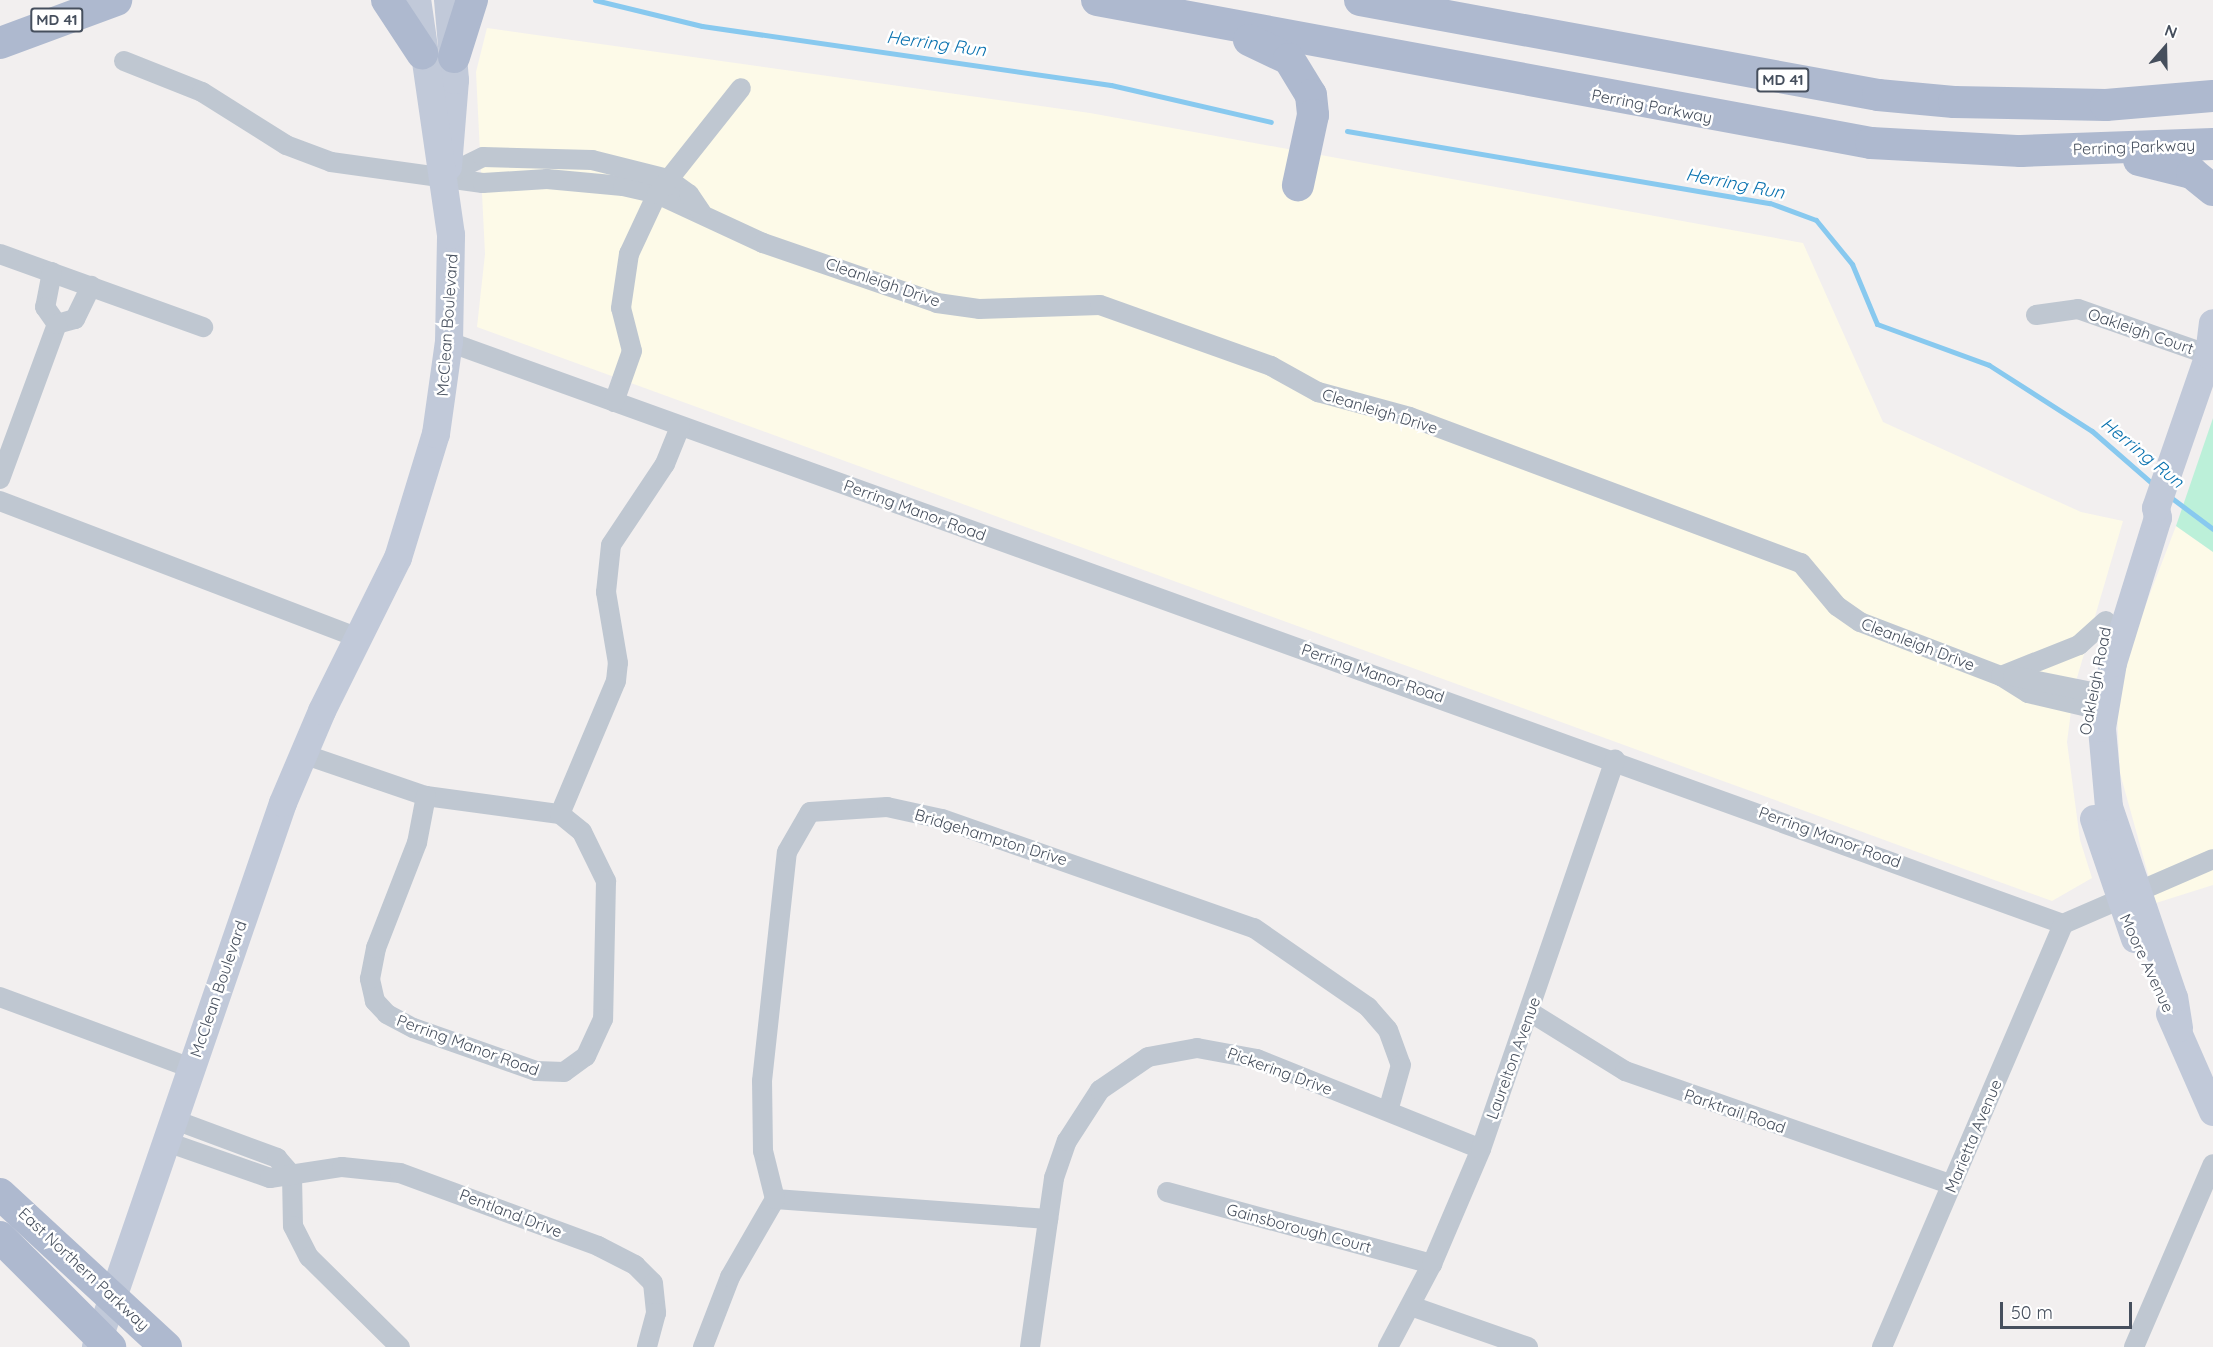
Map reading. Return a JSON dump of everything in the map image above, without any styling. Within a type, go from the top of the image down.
[{"type":"main road","name":"MD 41","points":[[0,43],[116,0]]},
{"type":"main road","points":[[387,0],[422,53]]},
{"type":"main road","points":[[454,57],[472,0]]},
{"type":"main road","name":"Perring Parkway","points":[[1097,0],[1785,131],[1871,143],[2021,151],[2213,144]]},
{"type":"main road","name":"MD 41","points":[[1360,0],[1866,93],[1954,102],[2106,105],[2213,96]]},
{"type":"main road","points":[[1190,18],[1265,46],[1304,76],[1313,115],[1298,186]]},
{"type":"main road","points":[[2106,105],[2213,77]]},
{"type":"main road","points":[[2021,151],[2175,166],[2213,190]]},
{"type":"main road","name":"East Northern Parkway","points":[[0,1194],[114,1295],[166,1347]]},
{"type":"main road","name":"East Northern Parkway","points":[[0,1237],[102,1344]]},
{"type":"street","name":"McClean Boulevard","points":[[102,1344],[114,1295],[191,1068],[303,753],[359,638],[414,516],[436,434],[449,342],[452,258],[446,175],[434,132],[422,53],[417,0]]},
{"type":"street","points":[[446,175],[454,57],[448,0]]},
{"type":"street","name":"Cleanleigh Drive","points":[[124,61],[202,92],[286,145],[331,162],[389,174],[446,175],[483,183],[603,183],[663,187],[700,212],[763,243],[937,303],[979,309],[1101,305],[1271,366],[1318,392],[1410,417],[1801,563],[1837,606],[1860,622],[2001,676],[2098,701]]},
{"type":"street","points":[[614,402],[632,351],[621,308],[622,281],[663,187],[741,88]]},
{"type":"street","points":[[0,254],[203,327]]},
{"type":"street","points":[[52,272],[45,307],[57,324]]},
{"type":"street","points":[[57,324],[75,320],[91,286]]},
{"type":"street","name":"Oakleigh Court","points":[[2036,315],[2078,309],[2211,352]]},
{"type":"street","name":"Oakleigh Road","points":[[2098,701],[2158,518],[2156,507],[2211,352],[2213,323]]},
{"type":"street","points":[[0,479],[57,324]]},
{"type":"street","name":"Perring Manor Road","points":[[449,342],[680,427],[1615,759],[2063,924]]},
{"type":"street","points":[[303,753],[426,796],[560,814],[616,681],[618,663],[606,592],[611,545],[664,464],[680,427]]},
{"type":"street","points":[[0,501],[359,638]]},
{"type":"street","name":"Oakleigh Road","points":[[2127,894],[2103,774],[2098,701],[2106,621],[2147,514],[2156,507]]},
{"type":"street","points":[[2001,676],[2079,645],[2106,621]]},
{"type":"street","name":"Laurelton Avenue","points":[[1388,1347],[1432,1264],[1481,1149],[1530,1012],[1615,759]]},
{"type":"street","name":"Perring Manor Road","points":[[426,796],[417,843],[376,948],[370,979],[375,1001],[387,1014],[413,1028],[551,1074],[574,1065],[596,1041],[603,1019],[606,972],[604,874],[582,832],[560,814]]},
{"type":"street","name":"Bridgehampton Drive","points":[[775,1199],[761,1115],[787,852],[810,812],[830,807],[888,807],[942,819],[1254,928],[1368,1007],[1388,1030],[1401,1065],[1388,1111]]},
{"type":"street","points":[[2063,924],[2127,894],[2213,859]]},
{"type":"street","name":"Moore Avenue","points":[[2127,894],[2174,998],[2179,1028],[2213,1112]]},
{"type":"street","name":"Marietta Avenue","points":[[1882,1347],[2063,924]]},
{"type":"street","points":[[0,997],[191,1068]]},
{"type":"street","name":"Parktrail Road","points":[[1530,1012],[1625,1071],[1952,1185]]},
{"type":"street","name":"Pickering Drive","points":[[1030,1347],[1054,1178],[1082,1114],[1100,1090],[1148,1057],[1171,1050],[1221,1049],[1388,1111],[1481,1149]]},
{"type":"street","points":[[171,1131],[277,1158],[292,1175],[293,1226],[309,1257],[399,1347]]},
{"type":"street","points":[[2134,1347],[2213,1164]]},
{"type":"street","name":"Pentland Drive","points":[[292,1175],[342,1167],[400,1173],[608,1251],[653,1282],[656,1313],[647,1347]]},
{"type":"street","name":"Gainsborough Court","points":[[1167,1192],[1432,1264]]},
{"type":"street","points":[[703,1347],[730,1277],[775,1199],[1048,1219]]},
{"type":"street","points":[[1411,1306],[1528,1347]]},
{"type":"shaded area","points":[[487,28],[1090,113],[1803,243],[1883,422],[2081,512],[2123,521],[2074,688],[2067,742],[2080,840],[2092,878],[2052,901],[477,327],[485,254],[476,72]]},
{"type":"shaded area","points":[[2176,526],[2213,552],[2213,885],[2156,903],[2120,773],[2117,713],[2120,672]]},
{"type":"green space","points":[[2213,418],[2213,552],[2176,526]]},
{"type":"waterway","name":"Herring Run","points":[[595,0],[702,26],[1111,85],[1271,122]]},
{"type":"waterway","name":"Herring Run","points":[[1347,131],[1770,203],[1816,220],[1852,264],[1877,324],[1989,365],[2092,431],[2154,485]]},
{"type":"waterway","name":"Herring Run","points":[[2169,496],[2213,529]]}]
